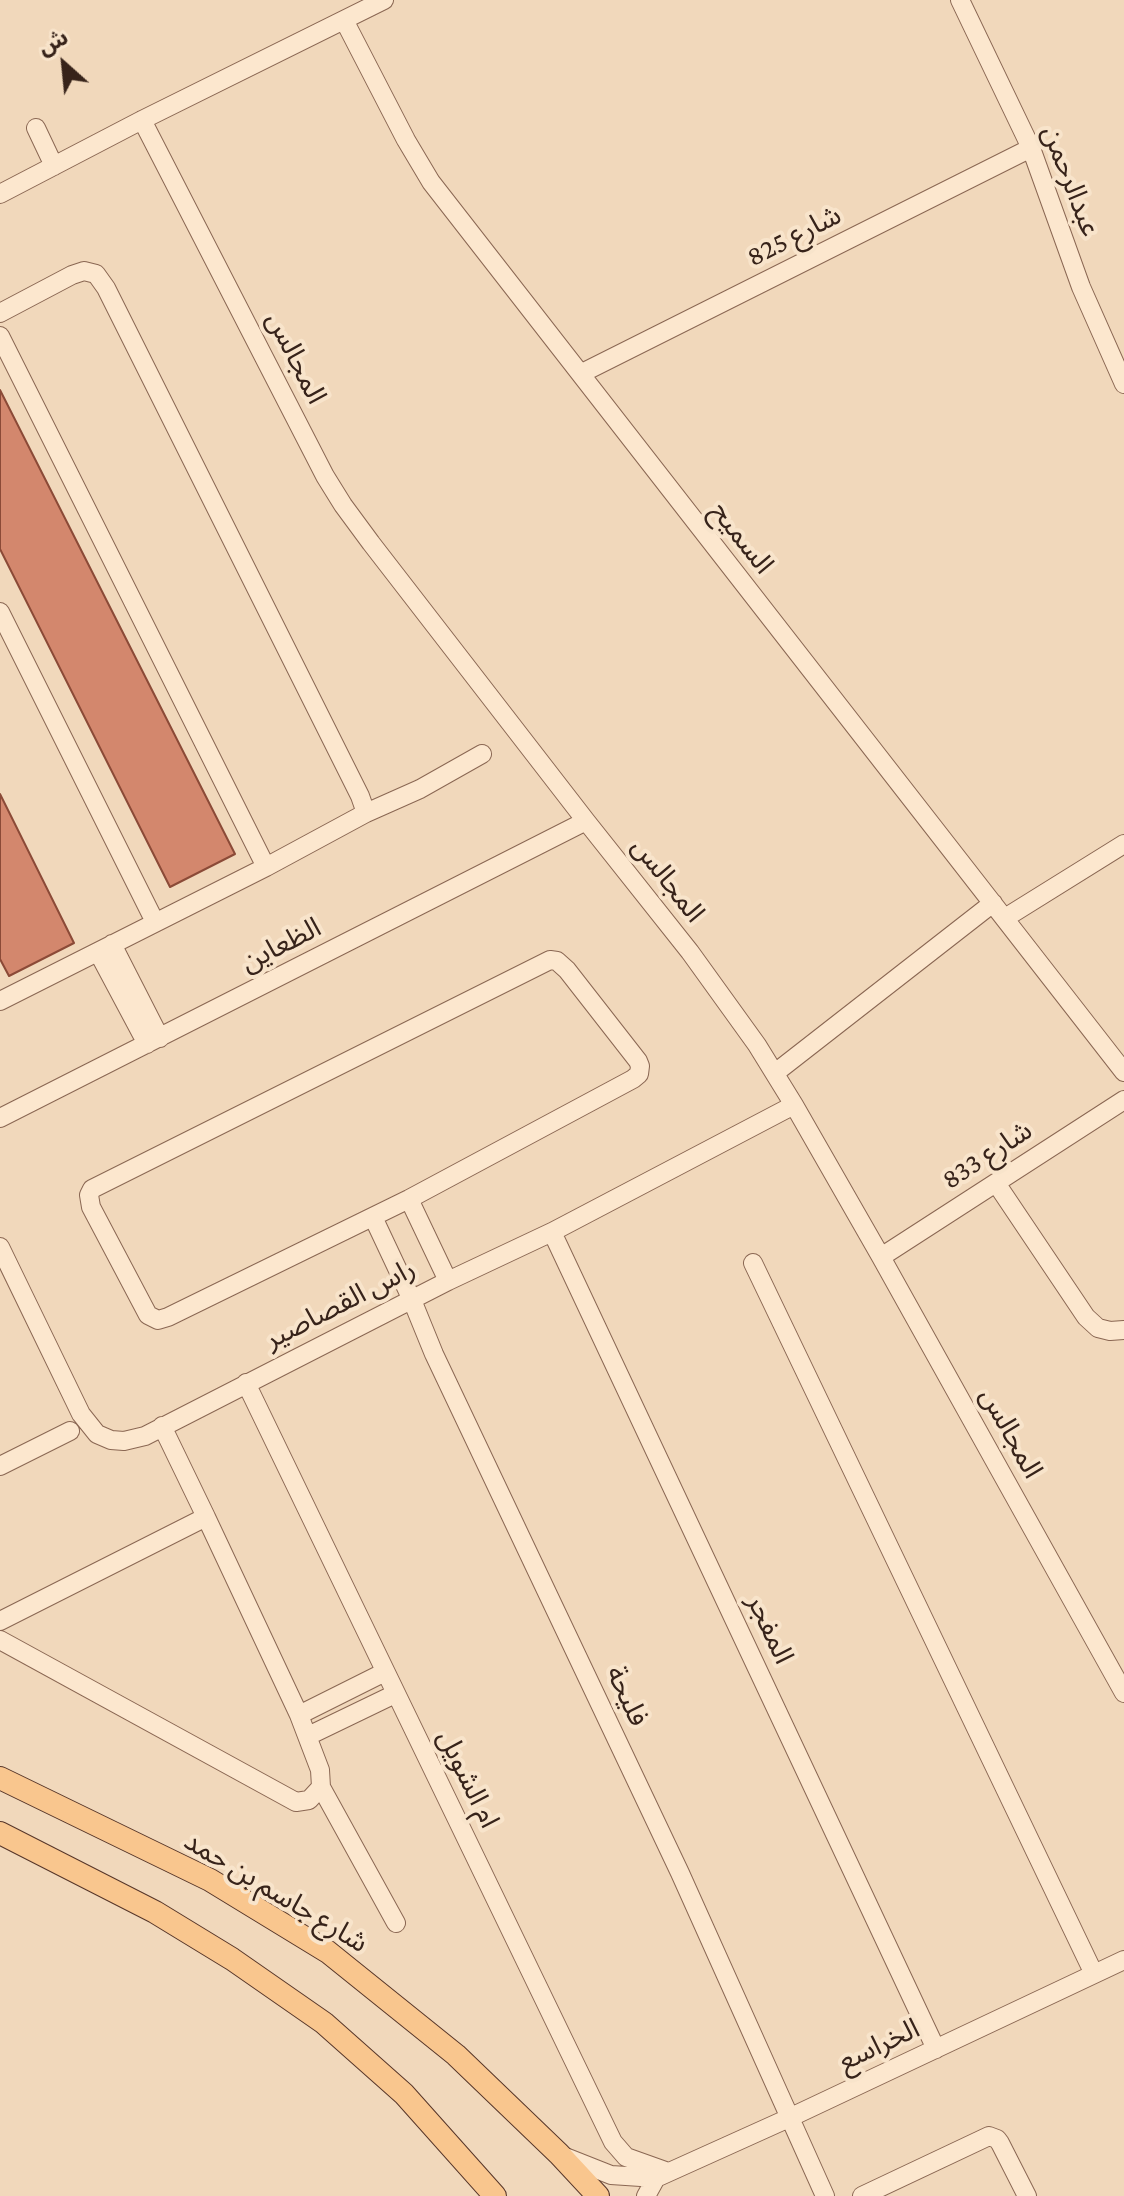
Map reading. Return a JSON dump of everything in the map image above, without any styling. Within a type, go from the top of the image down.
[{"type":"main road","name":"شارع جاسم بن حمد","points":[[0,1778],[210,1880],[328,1952],[456,2055],[598,2196]]},
{"type":"main road","points":[[0,1833],[155,1912],[232,1959],[324,2023],[404,2094],[494,2193]]},
{"type":"street","points":[[0,194],[384,0]]},
{"type":"street","name":"عبدالرحمن","points":[[960,0],[1031,148],[1081,287],[1123,381]]},
{"type":"street","name":"السميح","points":[[344,20],[417,160],[472,236],[582,373],[635,446],[1124,1072]]},
{"type":"street","name":"المجالس","points":[[142,120],[343,505],[707,975],[775,1073],[1121,1681]]},
{"type":"street","points":[[36,128],[54,166]]},
{"type":"street","name":"شارع 825","points":[[582,373],[1031,148]]},
{"type":"street","points":[[0,313],[72,275],[84,271],[96,274],[106,288],[366,813]]},
{"type":"street","points":[[0,336],[266,867]]},
{"type":"street","points":[[0,612],[155,922]]},
{"type":"street","points":[[0,1001],[366,813],[420,789],[482,754]]},
{"type":"street","name":"الظعاين","points":[[0,1118],[586,821]]},
{"type":"street","points":[[1005,918],[1124,844]]},
{"type":"street","points":[[775,1073],[993,903]]},
{"type":"street","points":[[105,948],[154,1041]]},
{"type":"street","points":[[550,960],[562,964],[638,1061],[639,1074],[373,1217],[158,1320],[148,1315],[91,1207],[89,1195],[97,1185],[543,963],[550,960]]},
{"type":"street","name":"شارع 833","points":[[881,1257],[1124,1100]]},
{"type":"street","name":"راس القصاصير","points":[[0,1247],[81,1414],[97,1434],[124,1441],[145,1436],[448,1281],[552,1232],[794,1105]]},
{"type":"street","points":[[996,1183],[1086,1317],[1098,1328],[1124,1330]]},
{"type":"street","points":[[409,1199],[448,1281]]},
{"type":"street","name":"فليحة","points":[[373,1217],[434,1354],[680,1873],[825,2196]]},
{"type":"street","name":"المفجر","points":[[552,1232],[936,2049]]},
{"type":"street","points":[[753,1263],[1094,1974]]},
{"type":"street","name":"ام الشويل","points":[[246,1383],[613,2142],[626,2157],[662,2175]]},
{"type":"street","points":[[162,1426],[299,1715],[320,1770],[321,1787],[396,1923]]},
{"type":"street","points":[[2,1459],[70,1431]]},
{"type":"street","points":[[0,1621],[206,1517]]},
{"type":"street","points":[[0,1640],[296,1802],[309,1800],[321,1787]]},
{"type":"street","points":[[299,1715],[385,1672]]},
{"type":"street","points":[[308,1736],[395,1694]]},
{"type":"street","name":"الخراسع","points":[[559,2154],[611,2175],[662,2175],[1124,1960]]},
{"type":"street","points":[[862,2196],[989,2136],[1000,2143],[1027,2196]]},
{"type":"street","points":[[646,2196],[662,2175]]},
{"type":"building","points":[[0,390],[235,854],[170,887],[0,549]]},
{"type":"building","points":[[0,794],[74,943],[9,976],[0,959]]}]
